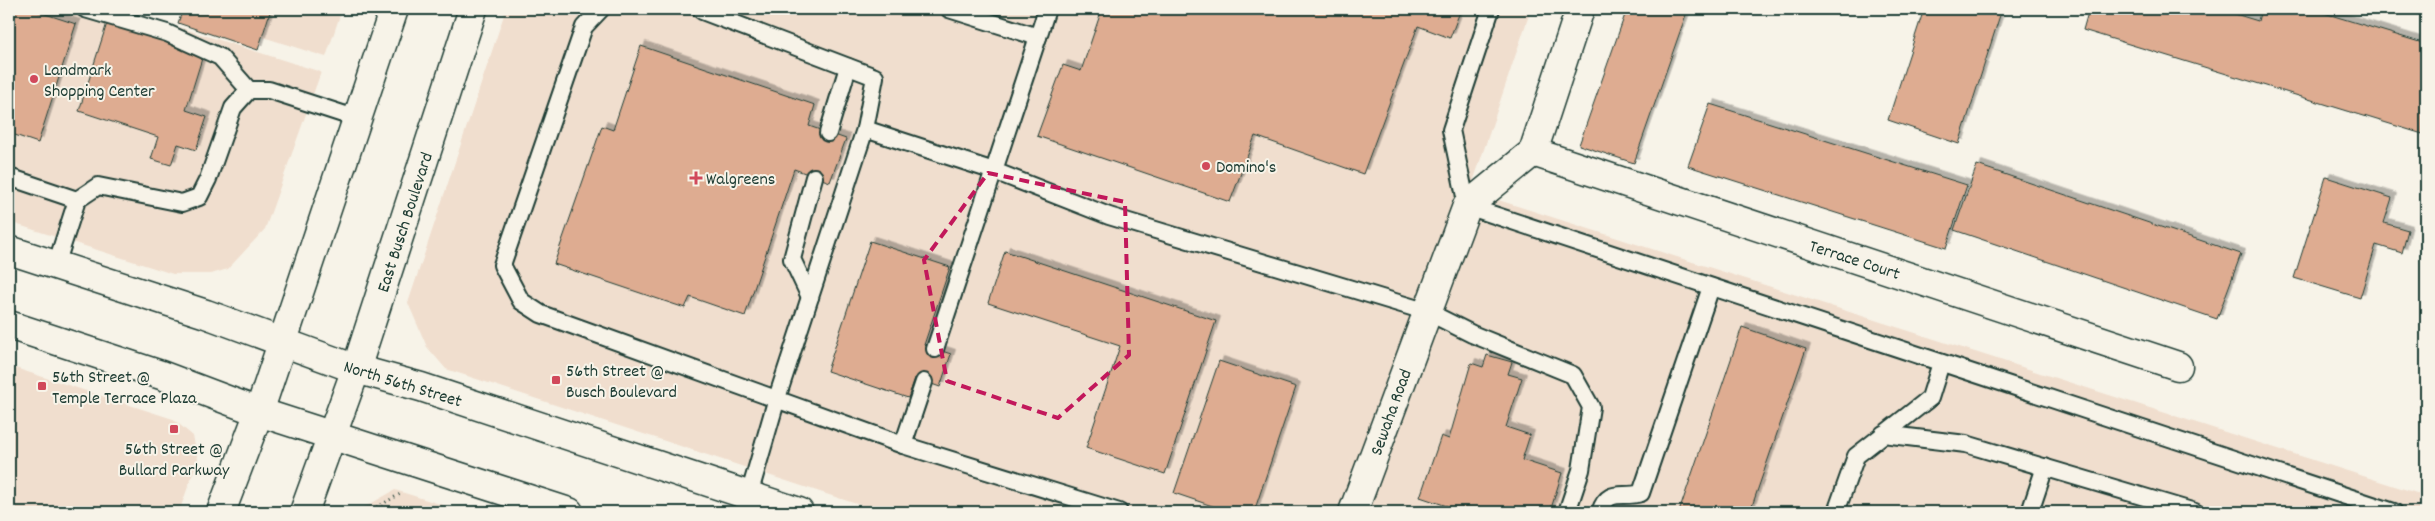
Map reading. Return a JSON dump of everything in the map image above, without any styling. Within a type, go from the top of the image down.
[{"type":"main road","points":[[222,512],[283,342],[394,9]]},
{"type":"main road","name":"East Busch Boulevard","points":[[304,512],[356,369],[473,9]]},
{"type":"main road","points":[[1428,312],[1467,206],[1533,152],[1580,9]]},
{"type":"main road","name":"Terrace Court","points":[[1533,152],[2178,366]]},
{"type":"main road","name":"North 56th Street","points":[[9,250],[206,314],[356,369],[421,387],[799,512]]},
{"type":"main road","name":"Sewaha Road","points":[[1353,512],[1428,312]]},
{"type":"main road","points":[[9,326],[161,375],[259,412],[332,434],[568,512]]},
{"type":"lane","points":[[85,9],[167,33],[220,56],[250,90]]},
{"type":"lane","points":[[601,9],[584,27],[502,265],[521,301],[541,314],[903,444],[1119,512]]},
{"type":"lane","points":[[700,9],[875,77],[865,129],[777,398],[749,496]]},
{"type":"lane","points":[[949,9],[1038,37]]},
{"type":"lane","points":[[935,349],[1047,9]]},
{"type":"lane","points":[[1491,9],[1451,130],[1467,206],[1941,363],[2345,505],[2394,512]]},
{"type":"lane","points":[[828,133],[848,67]]},
{"type":"lane","points":[[56,265],[77,200],[98,186],[182,203],[199,197],[208,179],[233,108],[250,90],[269,90],[358,119]]},
{"type":"lane","points":[[865,129],[994,171],[1109,216],[1428,312],[1472,334],[1573,375],[1591,407],[1581,470],[1567,512]]},
{"type":"lane","points":[[9,177],[77,200]]},
{"type":"lane","points":[[810,297],[792,259],[814,177]]},
{"type":"lane","points":[[1600,512],[1603,502],[1613,496],[1641,493],[1711,287]]},
{"type":"lane","points":[[1836,512],[1856,456],[1930,398],[1941,363]]},
{"type":"lane","points":[[903,444],[924,382]]},
{"type":"lane","points":[[1883,434],[1966,444],[2195,512]]},
{"type":"lane","points":[[2030,512],[2045,467]]},
{"type":"path","points":[[368,512],[403,492]]},
{"type":"highlighted area","points":[[988,173],[1125,202],[1129,355],[1058,418],[947,381],[924,260]]},
{"type":"shaded area","points":[[9,9],[121,9],[321,72],[265,229],[228,269],[211,274],[173,274],[9,222]]},
{"type":"shaded area","points":[[174,9],[342,9],[326,57]]},
{"type":"shaded area","points":[[506,9],[1531,9],[1470,191],[2426,496],[2426,512],[881,512],[446,369],[427,347],[408,303]]},
{"type":"shaded area","points":[[9,366],[173,419],[193,436],[198,459],[179,512],[9,512]]},
{"type":"shaded area","points":[[395,490],[465,512],[356,512]]},
{"type":"building","name":"Landmark Shopping Center","points":[[9,9],[30,9],[76,24],[38,143],[9,133]]},
{"type":"building","points":[[183,9],[271,9],[258,50],[178,23]]},
{"type":"building","points":[[1102,9],[1461,9],[1450,38],[1418,26],[1363,174],[1255,136],[1230,202],[1037,136],[1063,65],[1081,71]]},
{"type":"building","points":[[1627,9],[1688,9],[1634,163],[1579,145]]},
{"type":"building","points":[[1924,9],[2002,9],[1959,144],[1888,120]]},
{"type":"building","points":[[2089,9],[2219,9],[2258,21],[2261,9],[2311,9],[2426,44],[2426,135],[2083,30]]},
{"type":"building","points":[[108,20],[204,52],[186,110],[207,117],[196,150],[178,144],[171,165],[151,159],[158,137],[79,111]]},
{"type":"building","points":[[641,46],[815,105],[809,126],[846,139],[830,182],[794,169],[745,316],[690,297],[685,308],[554,264],[602,126],[613,130]]},
{"type":"building","points":[[1710,104],[1967,185],[1946,248],[1688,166]]},
{"type":"building","points":[[1977,165],[2241,254],[2217,319],[1954,230]]},
{"type":"building","points":[[2326,177],[2392,198],[2384,223],[2408,230],[2402,253],[2376,245],[2360,298],[2294,278]]},
{"type":"building","points":[[870,241],[950,267],[924,345],[951,354],[940,387],[915,378],[908,398],[827,371]]},
{"type":"building","points":[[1005,251],[1216,321],[1165,474],[1086,448],[1120,346],[988,303]]},
{"type":"building","points":[[1742,327],[1806,349],[1750,512],[1679,512]]},
{"type":"building","points":[[1487,355],[1512,362],[1508,374],[1522,378],[1506,427],[1530,435],[1522,460],[1562,473],[1550,512],[1465,512],[1420,497],[1441,436],[1449,439],[1471,363],[1483,367]]},
{"type":"building","points":[[1219,361],[1296,387],[1254,512],[1230,512],[1174,493]]},
{"type":"place","name":"Landmark Shopping Center","points":[[34,79]]},
{"type":"place","name":"Domino's","points":[[1206,166]]},
{"type":"place","name":"Walgreens","points":[[696,178]]},
{"type":"place","name":"56th Street @ Busch Boulevard","points":[[556,380]]},
{"type":"place","name":"56th Street @ Temple Terrace Plaza","points":[[42,386]]},
{"type":"place","name":"56th Street @ Bullard Parkway","points":[[174,429]]}]
